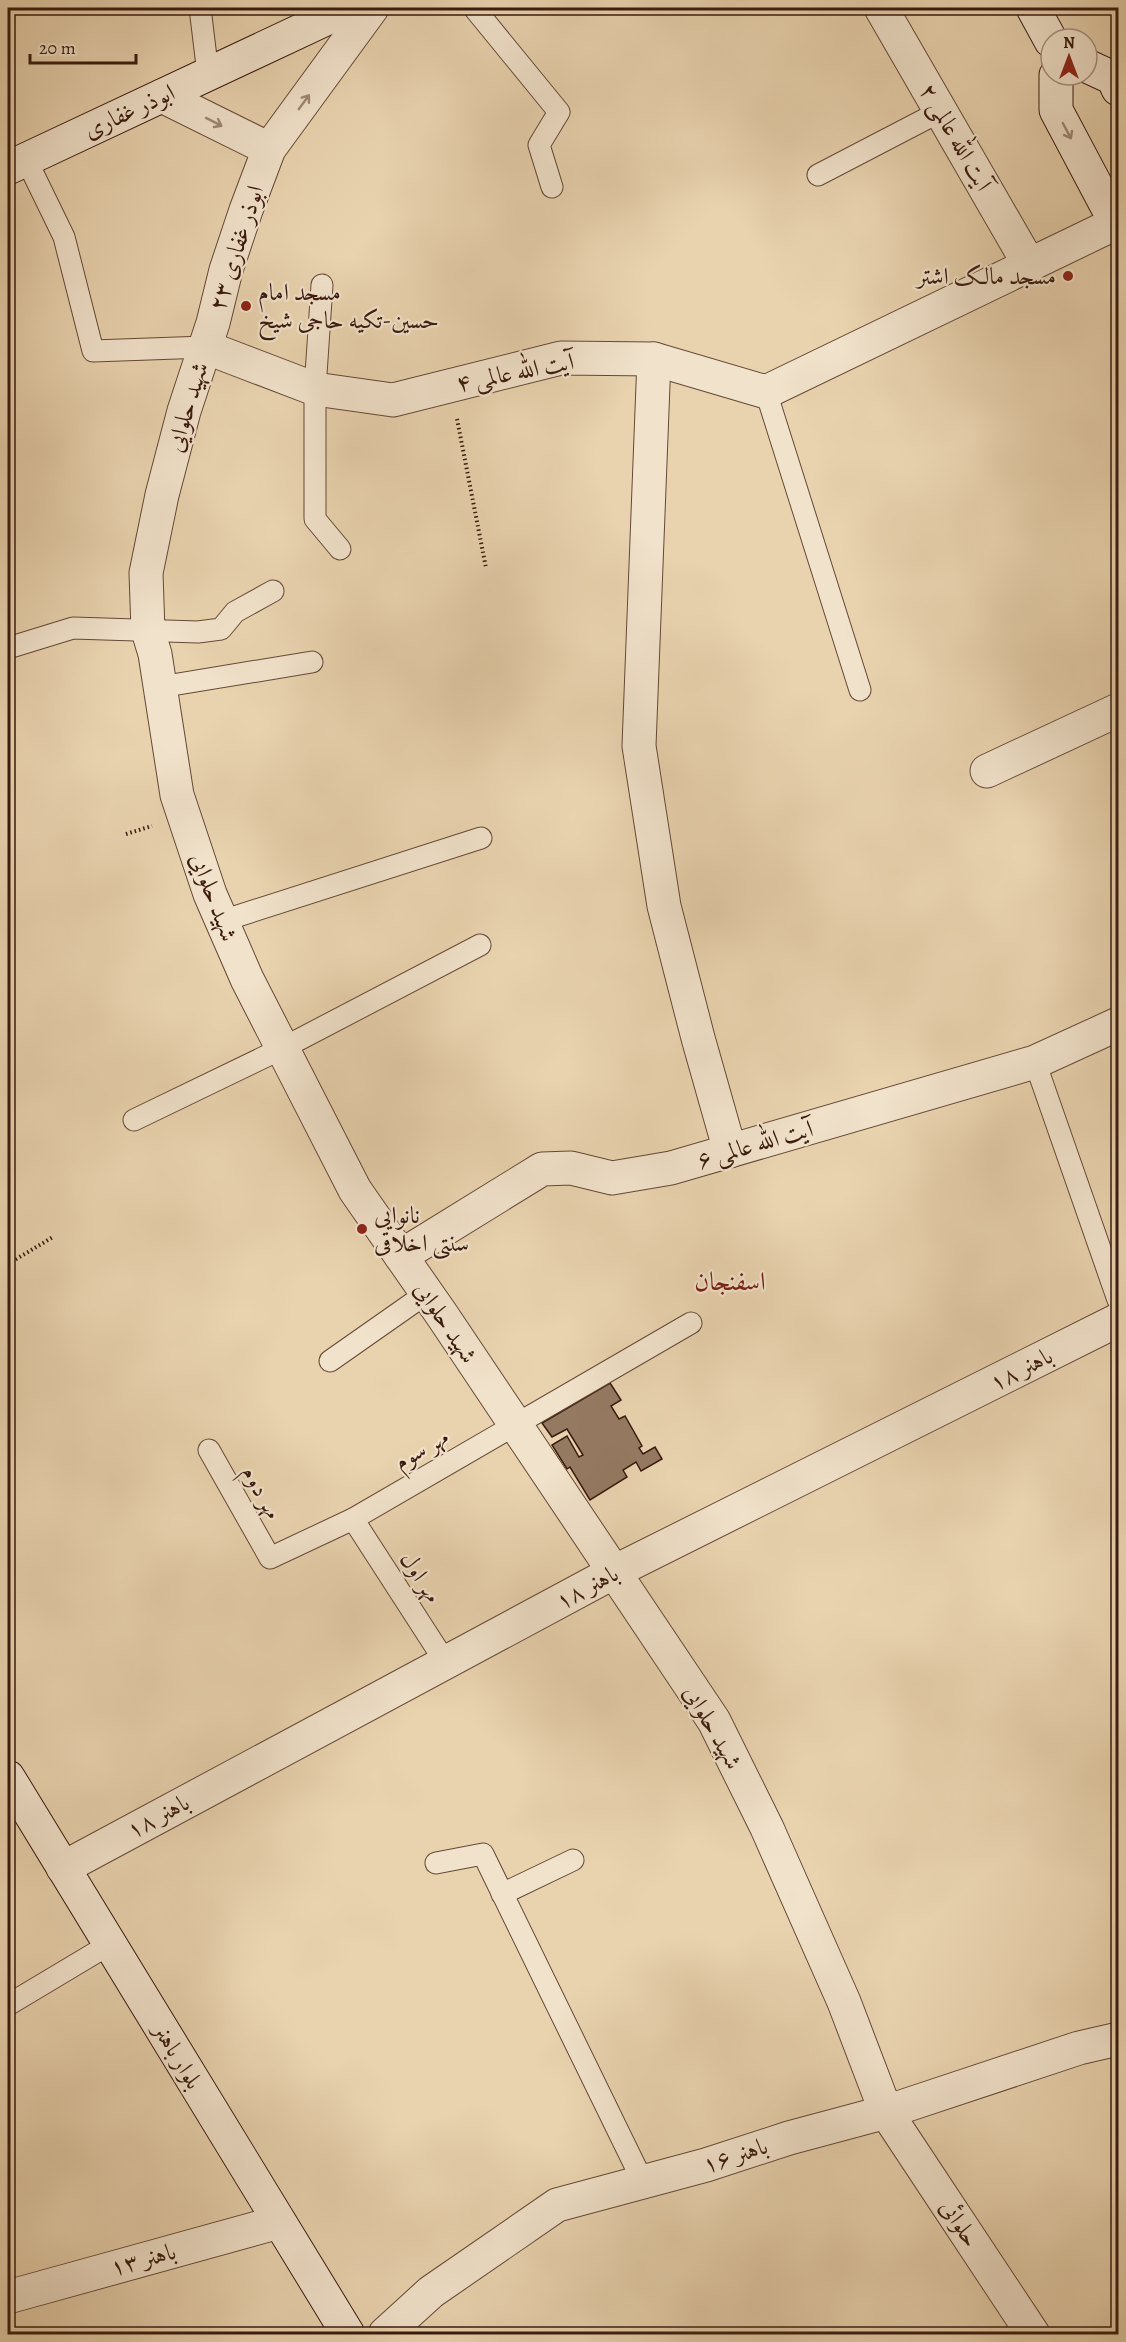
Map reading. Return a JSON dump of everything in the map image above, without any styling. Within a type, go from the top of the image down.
[{"type":"street","name":"ابوذر غفاری","points":[[17,164],[349,8]]},
{"type":"street","name":"ابوذر غفاری ۲۳","points":[[205,347],[226,270],[269,149],[372,8]]},
{"type":"street","name":"آیت الله عالمی ۲","points":[[881,8],[1030,266]]},
{"type":"street","points":[[1033,8],[1043,27]]},
{"type":"street","points":[[1099,72],[1113,78],[1119,89]]},
{"type":"street","points":[[766,392],[1118,225],[1056,110],[1056,87]]},
{"type":"street","points":[[162,96],[269,149]]},
{"type":"street","name":"آیت الله عالمی ۴","points":[[205,347],[315,389],[393,400],[561,358],[654,359],[766,392]]},
{"type":"street","name":"شهید حلوایی","points":[[205,347],[184,411],[162,495],[146,573],[148,631],[160,687],[177,795],[210,894],[247,980],[355,1190],[427,1293],[714,1721],[767,1828],[844,2002],[886,2112]]},
{"type":"street","points":[[654,359],[639,746],[664,906],[730,1151]]},
{"type":"street","points":[[987,771],[1119,710]]},
{"type":"street","name":"آیت الله عالمی ۶","points":[[401,1256],[542,1169],[571,1168],[612,1178],[671,1168],[1035,1062],[1119,1024]]},
{"type":"street","name":"باهنر ۱۸","points":[[63,1868],[614,1572],[1119,1320]]},
{"type":"street","name":"بلوار باهنر","points":[[8,1777],[348,2334]]},
{"type":"street","name":"باهنر ۱۶","points":[[384,2334],[431,2292],[557,2205],[706,2165],[789,2138],[886,2112],[1079,2048],[1119,2039]]},
{"type":"street","name":"حلوائی","points":[[886,2112],[1033,2334]]},
{"type":"street","name":"باهنر ۱۳","points":[[8,2297],[279,2222]]},
{"type":"lane","points":[[200,8],[208,74]]},
{"type":"lane","points":[[474,8],[559,112],[539,145],[552,187]]},
{"type":"lane","points":[[818,175],[941,111]]},
{"type":"lane","points":[[17,164],[64,237],[93,351],[205,347]]},
{"type":"lane","points":[[322,285],[315,389],[315,519],[340,549]]},
{"type":"lane","points":[[766,392],[860,690]]},
{"type":"lane","points":[[8,648],[73,628],[198,632],[221,629],[235,612],[273,591]]},
{"type":"lane","points":[[160,687],[312,662]]},
{"type":"lane","points":[[222,921],[481,838]]},
{"type":"lane","points":[[134,1120],[283,1048],[480,945]]},
{"type":"lane","points":[[1035,1062],[1119,1300]]},
{"type":"lane","points":[[330,1361],[427,1293]]},
{"type":"lane","name":"مهر سوم","points":[[270,1558],[353,1519],[691,1323]]},
{"type":"lane","name":"مهر دوم","points":[[209,1450],[270,1558]]},
{"type":"lane","name":"مهر اول","points":[[353,1519],[446,1663]]},
{"type":"lane","points":[[436,1863],[483,1854],[643,2182]]},
{"type":"lane","points":[[502,1894],[573,1860]]},
{"type":"lane","points":[[8,2005],[110,1944]]},
{"type":"path","points":[[451,385],[486,568]]},
{"type":"path","points":[[8,1264],[53,1237]]},
{"type":"building","points":[[610,1383],[621,1400],[611,1406],[619,1419],[625,1416],[642,1446],[639,1448],[643,1454],[655,1447],[662,1459],[641,1471],[636,1462],[623,1470],[627,1477],[590,1500],[570,1467],[567,1469],[552,1445],[567,1436],[579,1457],[583,1455],[567,1429],[552,1437],[542,1423]]},
{"type":"place","name":"مسجد مالک اشتر","points":[[1068,276]]},
{"type":"place","name":"مسجد امام حسین-تکیه حاجی شیخ","points":[[246,306]]},
{"type":"place","name":"نانوایی سنتی اخلاقی","points":[[362,1229]]},
{"type":"district","name":"اسفنجان","points":[[730,1281]]}]
